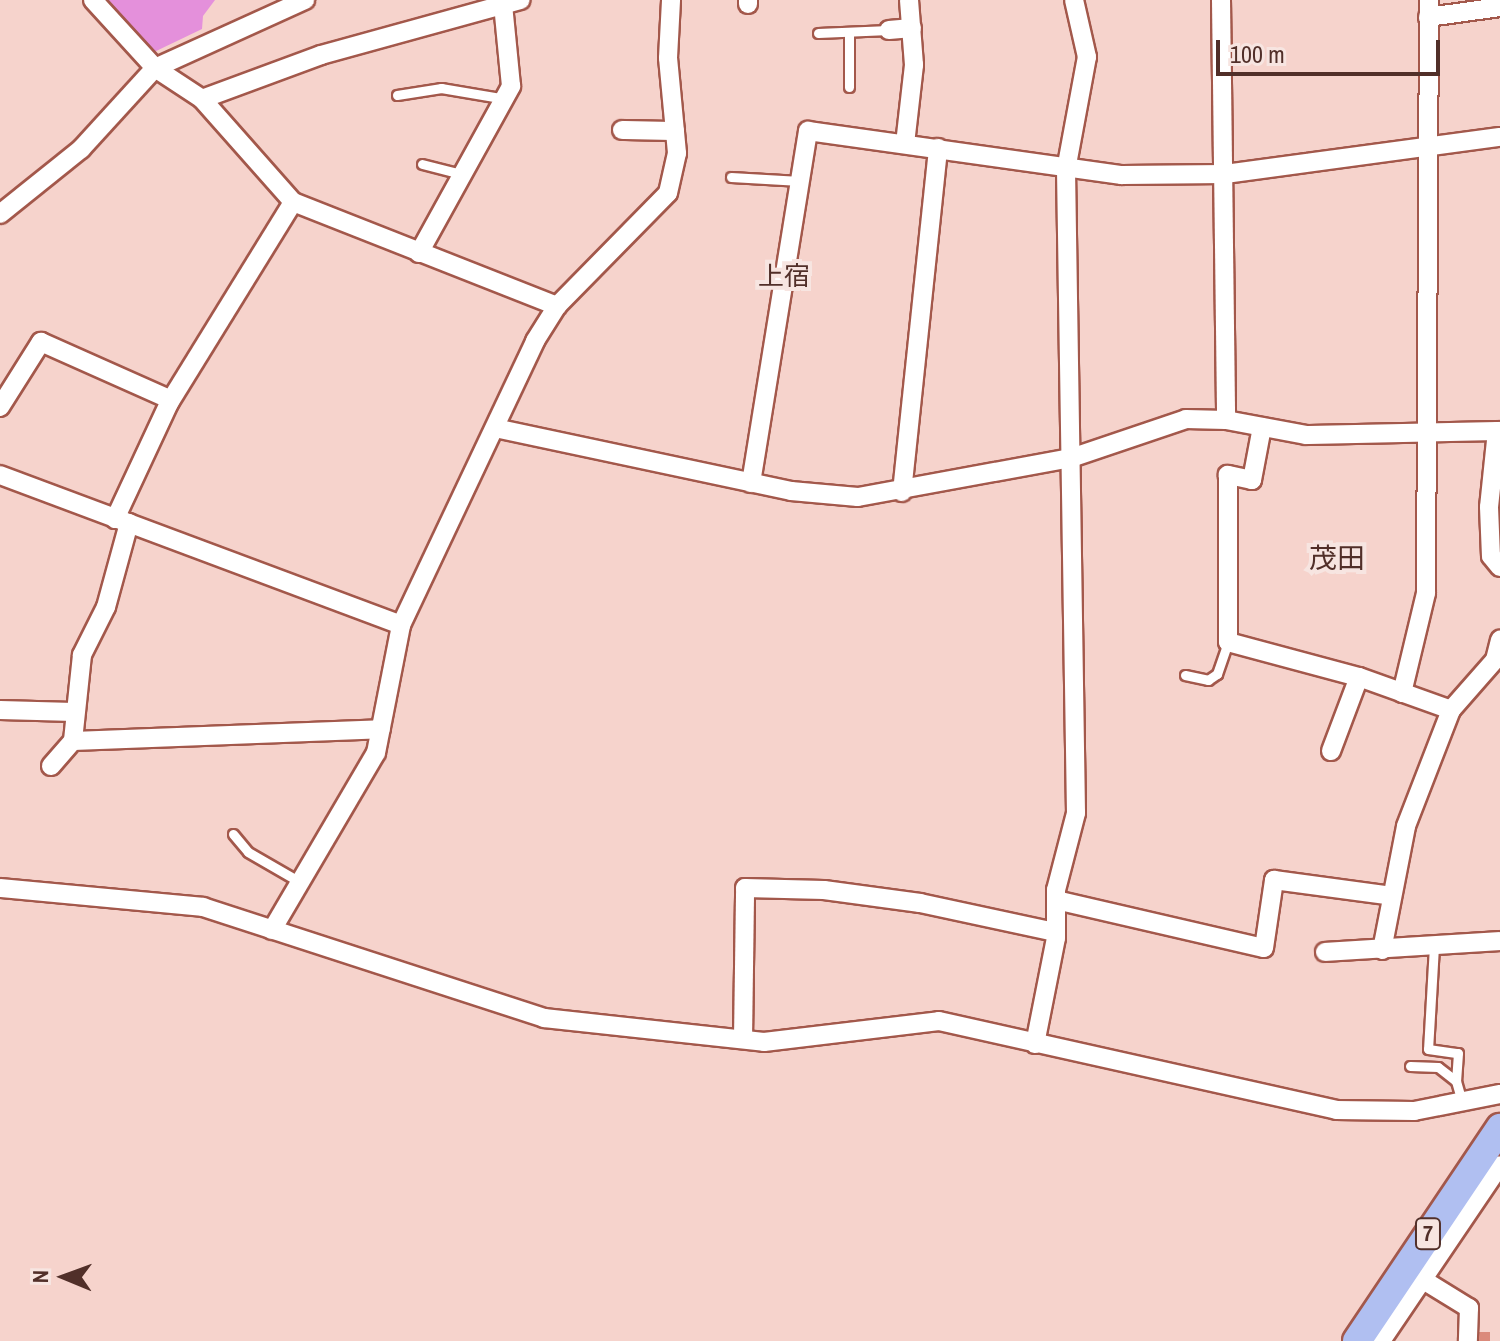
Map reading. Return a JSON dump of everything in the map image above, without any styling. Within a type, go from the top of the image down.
[{"type":"main road","name":"7","points":[[1357,1341],[1413,1274],[1500,1128]]},
{"type":"street","points":[[93,0],[155,68],[202,99],[293,202],[557,306]]},
{"type":"street","points":[[0,214],[81,149],[155,68],[305,0]]},
{"type":"street","points":[[272,930],[376,753],[401,625],[557,306],[668,193],[677,153],[668,58],[671,0]]},
{"type":"street","points":[[905,144],[912,28],[909,0]]},
{"type":"street","points":[[1035,1044],[1055,932],[1056,900],[1076,813],[1066,170],[1087,57],[1074,0]]},
{"type":"street","points":[[1221,0],[1226,420]]},
{"type":"street","points":[[202,99],[321,55],[512,2],[506,99],[466,176],[419,253]]},
{"type":"street","points":[[1402,693],[1426,593],[1428,8],[1500,7]]},
{"type":"street","points":[[889,30],[912,28]]},
{"type":"street","points":[[622,130],[675,131]]},
{"type":"street","points":[[751,483],[808,131],[938,148],[1066,170],[1122,175],[1225,174],[1500,137]]},
{"type":"street","points":[[902,492],[938,148]]},
{"type":"street","points":[[51,766],[73,741],[82,655],[106,607],[122,521],[171,400],[293,202]]},
{"type":"street","points":[[0,407],[41,342],[171,400]]},
{"type":"street","points":[[495,428],[751,483],[858,497],[902,492],[1071,458],[1186,419],[1226,420],[1306,435],[1426,430],[1499,431],[1489,507],[1491,556],[1500,567]]},
{"type":"street","points":[[1262,427],[1252,480],[1228,475],[1228,642],[1359,677],[1451,710]]},
{"type":"street","points":[[0,475],[401,625]]},
{"type":"street","points":[[1382,950],[1406,826],[1451,710],[1495,660],[1500,640]]},
{"type":"street","points":[[1331,751],[1359,677]]},
{"type":"street","points":[[0,710],[74,712]]},
{"type":"street","points":[[73,741],[381,729]]},
{"type":"street","points":[[1056,900],[1264,948],[1274,880],[1392,896]]},
{"type":"street","points":[[0,888],[145,898],[203,907],[544,1018],[743,1039],[808,1039],[918,1020],[960,1025],[1336,1110],[1414,1111],[1500,1094]]},
{"type":"street","points":[[743,1039],[745,888],[824,890],[920,903],[1055,932]]},
{"type":"street","points":[[1325,952],[1500,941]]},
{"type":"street","points":[[1381,1341],[1413,1274],[1500,1165]]},
{"type":"street","points":[[1413,1274],[1469,1308],[1468,1341]]},
{"type":"lane","points":[[818,33],[889,30]]},
{"type":"lane","points":[[849,32],[849,87]]},
{"type":"lane","points":[[397,95],[441,88],[506,99]]},
{"type":"lane","points":[[422,164],[466,176]]},
{"type":"lane","points":[[731,177],[800,181]]},
{"type":"lane","points":[[1185,675],[1208,680],[1217,674],[1228,642]]},
{"type":"lane","points":[[233,834],[248,852],[300,882]]},
{"type":"lane","points":[[1434,946],[1428,1049],[1458,1053],[1456,1081],[1462,1102]]},
{"type":"lane","points":[[1410,1066],[1438,1067],[1456,1081]]},
{"type":"shaded area","points":[[102,0],[215,0],[203,16],[202,29],[152,53]]},
{"type":"building","points":[[1473,1332],[1490,1332],[1490,1341],[1473,1341]]},
{"type":"district","name":"上宿","points":[[784,276]]},
{"type":"district","name":"茂田","points":[[1337,558]]}]
